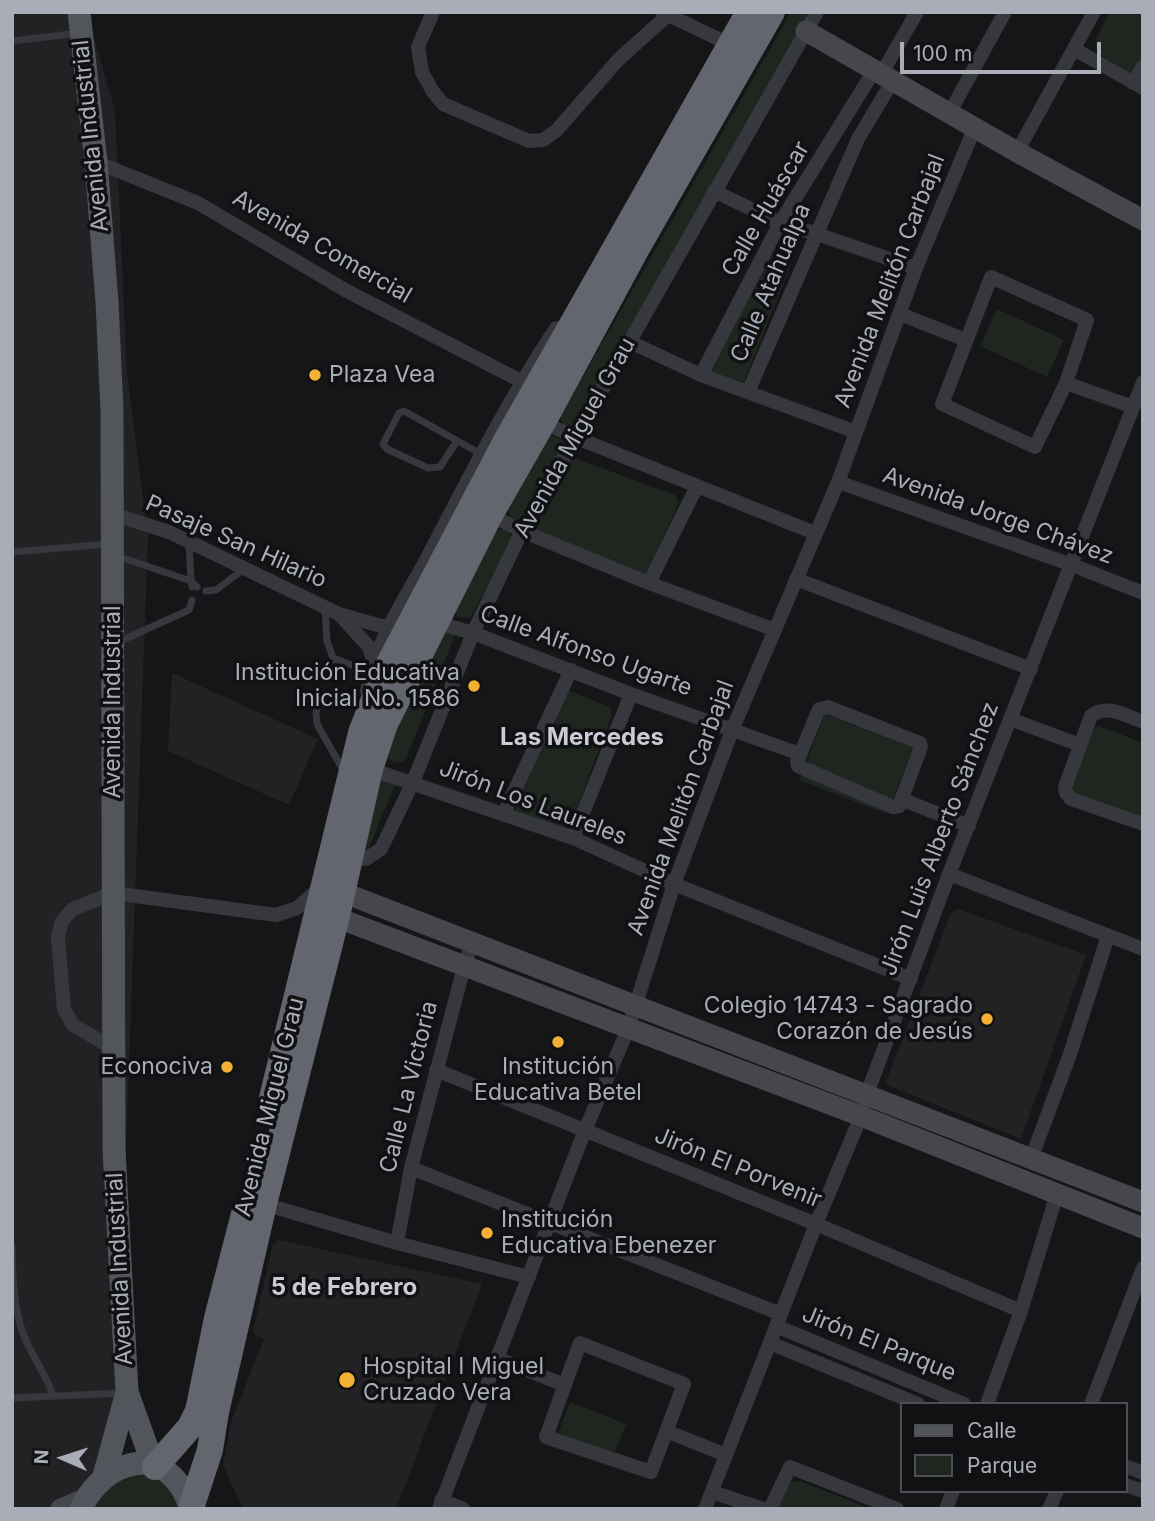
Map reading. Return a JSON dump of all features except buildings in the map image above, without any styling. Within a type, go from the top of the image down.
[{"type":"highway","name":"Avenida Miguel Grau","points":[[191,1508],[211,1450],[216,1412],[264,1204],[325,901],[350,855],[360,774],[360,733],[376,670],[749,12]]},
{"type":"highway","name":"Avenida Miguel Grau","points":[[154,1467],[190,1427],[198,1411],[217,1318],[360,774],[435,622],[469,505],[543,422],[637,248],[772,12]]},
{"type":"main road","points":[[812,21],[883,74],[1017,152],[1143,220]]},
{"type":"main road","name":"Avenida Industrial","points":[[79,22],[96,162],[108,315],[113,514],[114,1149],[127,1392],[154,1467]]},
{"type":"main road","points":[[325,901],[472,944],[1143,1202]]},
{"type":"main road","points":[[325,901],[464,967],[861,1116],[1143,1228]]},
{"type":"main road","name":"Avenida Industrial","points":[[104,1476],[127,1392]]},
{"type":"main road","points":[[61,1509],[83,1504],[104,1476],[128,1465],[154,1467],[172,1476],[179,1483],[191,1508]]},
{"type":"street","points":[[433,12],[418,47],[422,72],[433,92],[443,104],[529,141],[543,139],[556,131],[618,60],[666,14],[731,45]]},
{"type":"street","name":"Calle Atahualpa","points":[[748,392],[858,139],[883,74],[916,12]]},
{"type":"street","points":[[950,112],[1005,12]]},
{"type":"street","points":[[1017,152],[1094,12]]},
{"type":"street","name":"Avenida Miguel Grau","points":[[350,855],[366,859],[381,849],[413,782],[472,633],[522,531],[812,21]]},
{"type":"street","points":[[1074,49],[1138,85],[1143,66]]},
{"type":"street","name":"Calle Huáscar","points":[[701,375],[780,223],[883,74]]},
{"type":"street","name":"Avenida Melitón Carbajal","points":[[440,1505],[585,1130],[628,1029],[674,884],[733,728],[838,482],[916,268],[975,127]]},
{"type":"street","name":"Avenida Comercial","points":[[96,162],[198,203],[345,290],[521,381]]},
{"type":"street","points":[[714,191],[780,223],[817,233],[916,268]]},
{"type":"street","name":"Avenida Miguel Grau","points":[[376,670],[391,626],[469,505],[482,454],[521,381],[564,316],[610,257]]},
{"type":"street","points":[[991,277],[1087,320],[1066,383],[1035,447],[942,404],[991,277]]},
{"type":"street","points":[[900,314],[967,340]]},
{"type":"street","points":[[630,342],[701,375],[856,432]]},
{"type":"street","name":"Jirón Luis Alberto Sánchez","points":[[705,1509],[861,1116],[949,874],[1143,382]]},
{"type":"street","points":[[1066,383],[1133,407]]},
{"type":"street","points":[[543,422],[816,533]]},
{"type":"street","name":"Avenida Jorge Chávez","points":[[838,482],[1143,593]]},
{"type":"street","points":[[649,583],[697,486]]},
{"type":"street","points":[[469,505],[522,531],[649,583],[775,629]]},
{"type":"street","name":"Pasaje San Hilario","points":[[113,514],[150,525],[189,542],[332,611],[381,626],[391,626]]},
{"type":"street","points":[[796,579],[1031,668]]},
{"type":"street","name":"Pasaje San Hilario","points":[[332,611],[369,647],[376,670]]},
{"type":"street","name":"Calle Alfonso Ugarte","points":[[435,622],[472,633],[631,694],[800,754]]},
{"type":"street","points":[[504,813],[571,670]]},
{"type":"street","points":[[573,838],[631,694]]},
{"type":"street","points":[[828,707],[918,741],[920,747],[901,799],[899,806],[893,807],[800,769],[797,762],[819,709],[828,707]]},
{"type":"street","points":[[1143,722],[1108,710],[1098,710],[1091,716],[1065,787],[1071,799],[1143,824]]},
{"type":"street","points":[[1010,719],[1080,745]]},
{"type":"street","name":"Jirón Los Laureles","points":[[360,774],[413,782],[573,838],[674,884],[911,979]]},
{"type":"street","points":[[901,799],[969,826]]},
{"type":"street","points":[[949,874],[1143,949]]},
{"type":"street","points":[[114,1049],[74,1025],[64,1009],[58,937],[62,922],[73,909],[113,893],[276,915],[325,901]]},
{"type":"street","points":[[1031,1159],[1069,1057],[1108,936]]},
{"type":"street","name":"Calle La Victoria","points":[[397,1244],[411,1167],[472,944]]},
{"type":"street","name":"Jirón El Porvenir","points":[[436,1070],[816,1224],[1021,1311]]},
{"type":"street","name":"Jirón El Parque","points":[[411,1167],[779,1320],[960,1402]]},
{"type":"street","points":[[988,1402],[1021,1311],[1057,1194]]},
{"type":"street","points":[[264,1204],[397,1244],[529,1277]]},
{"type":"street","points":[[1092,1402],[1143,1268]]},
{"type":"street","points":[[580,1343],[684,1384],[666,1432],[651,1472],[546,1437],[580,1343]]},
{"type":"street","name":"Jirón El Parque","points":[[770,1343],[913,1402]]},
{"type":"street","points":[[496,1358],[565,1385]]},
{"type":"street","points":[[666,1432],[726,1455]]},
{"type":"street","points":[[770,1509],[789,1467],[897,1509]]},
{"type":"street","points":[[712,1492],[763,1509]]},
{"type":"street","points":[[1049,1509],[1056,1493]]},
{"type":"street","points":[[440,1505],[463,1509]]},
{"type":"lane","points":[[12,40],[79,22]]},
{"type":"lane","points":[[457,441],[440,467],[428,468],[387,449],[383,444],[399,413],[404,411],[482,454]]},
{"type":"lane","points":[[12,552],[113,549],[193,585],[189,542]]},
{"type":"lane","points":[[206,591],[216,590],[244,569]]},
{"type":"lane","points":[[113,644],[189,610],[192,600]]},
{"type":"lane","points":[[328,673],[332,658],[327,642],[332,611]]},
{"type":"lane","points":[[332,658],[376,670]]},
{"type":"lane","points":[[321,693],[316,713],[317,724],[360,774]]},
{"type":"lane","points":[[12,1247],[15,1296],[22,1331],[48,1379],[53,1396]]},
{"type":"lane","points":[[12,1398],[127,1392]]},
{"type":"shaded area","points":[[12,12],[86,12],[115,110],[127,373],[148,537],[113,1509],[12,1509]]},
{"type":"shaded area","points":[[172,673],[318,739],[289,805],[168,751]]},
{"type":"shaded area","name":"Colegio 14743 - Sagrado Corazón de Jesús","points":[[958,909],[1086,955],[1021,1139],[885,1084],[951,913]]},
{"type":"shaded area","name":"Hospital I Miguel Cruzado Vera","points":[[279,1240],[482,1284],[396,1509],[243,1509],[223,1465],[231,1422],[264,1339],[256,1336],[253,1331],[273,1244]]},
{"type":"green space","points":[[791,12],[812,12],[579,426],[571,429],[564,426],[560,417]]},
{"type":"green space","points":[[1110,12],[1143,12],[1143,58],[1136,70],[1129,72],[1100,54],[1097,49],[1098,36]]},
{"type":"green space","points":[[769,253],[789,261],[791,265],[744,382],[740,384],[708,370]]},
{"type":"green space","points":[[997,309],[1064,340],[1047,377],[980,346]]},
{"type":"green space","points":[[550,435],[565,440],[567,445],[524,520],[512,519],[506,507]]},
{"type":"green space","points":[[569,456],[675,495],[679,502],[647,575],[533,528]]},
{"type":"green space","points":[[506,529],[515,538],[470,618],[458,617],[453,608],[494,530]]},
{"type":"green space","points":[[439,629],[455,635],[406,759],[401,763],[393,762],[387,757],[387,752]]},
{"type":"green space","points":[[568,690],[610,707],[612,714],[570,828],[563,831],[519,817],[515,810],[560,695]]},
{"type":"green space","points":[[825,714],[913,748],[887,814],[799,780]]},
{"type":"green space","points":[[1099,726],[1143,743],[1143,819],[1073,794],[1071,789],[1094,729]]},
{"type":"green space","points":[[378,777],[397,780],[367,853],[360,849]]},
{"type":"green space","points":[[570,1402],[626,1424],[613,1457],[557,1436]]},
{"type":"green space","points":[[161,1473],[185,1509],[92,1509],[112,1476]]},
{"type":"green space","points":[[800,1481],[871,1509],[774,1509],[789,1483]]},
{"type":"place","name":"Plaza Vea","points":[[315,375]]},
{"type":"place","name":"Institución Educativa Inicial No. 1586","points":[[474,686]]},
{"type":"place","name":"Colegio 14743 - Sagrado Corazón de Jesús","points":[[987,1019]]},
{"type":"place","name":"Institución Educativa Betel","points":[[558,1042]]},
{"type":"place","name":"Econociva","points":[[227,1067]]},
{"type":"place","name":"Institución Educativa Ebenezer","points":[[487,1233]]},
{"type":"place","name":"Hospital I Miguel Cruzado Vera","points":[[347,1380]]},
{"type":"district","name":"Las Mercedes","points":[[582,738]]},
{"type":"district","name":"5 de Febrero","points":[[344,1288]]}]
